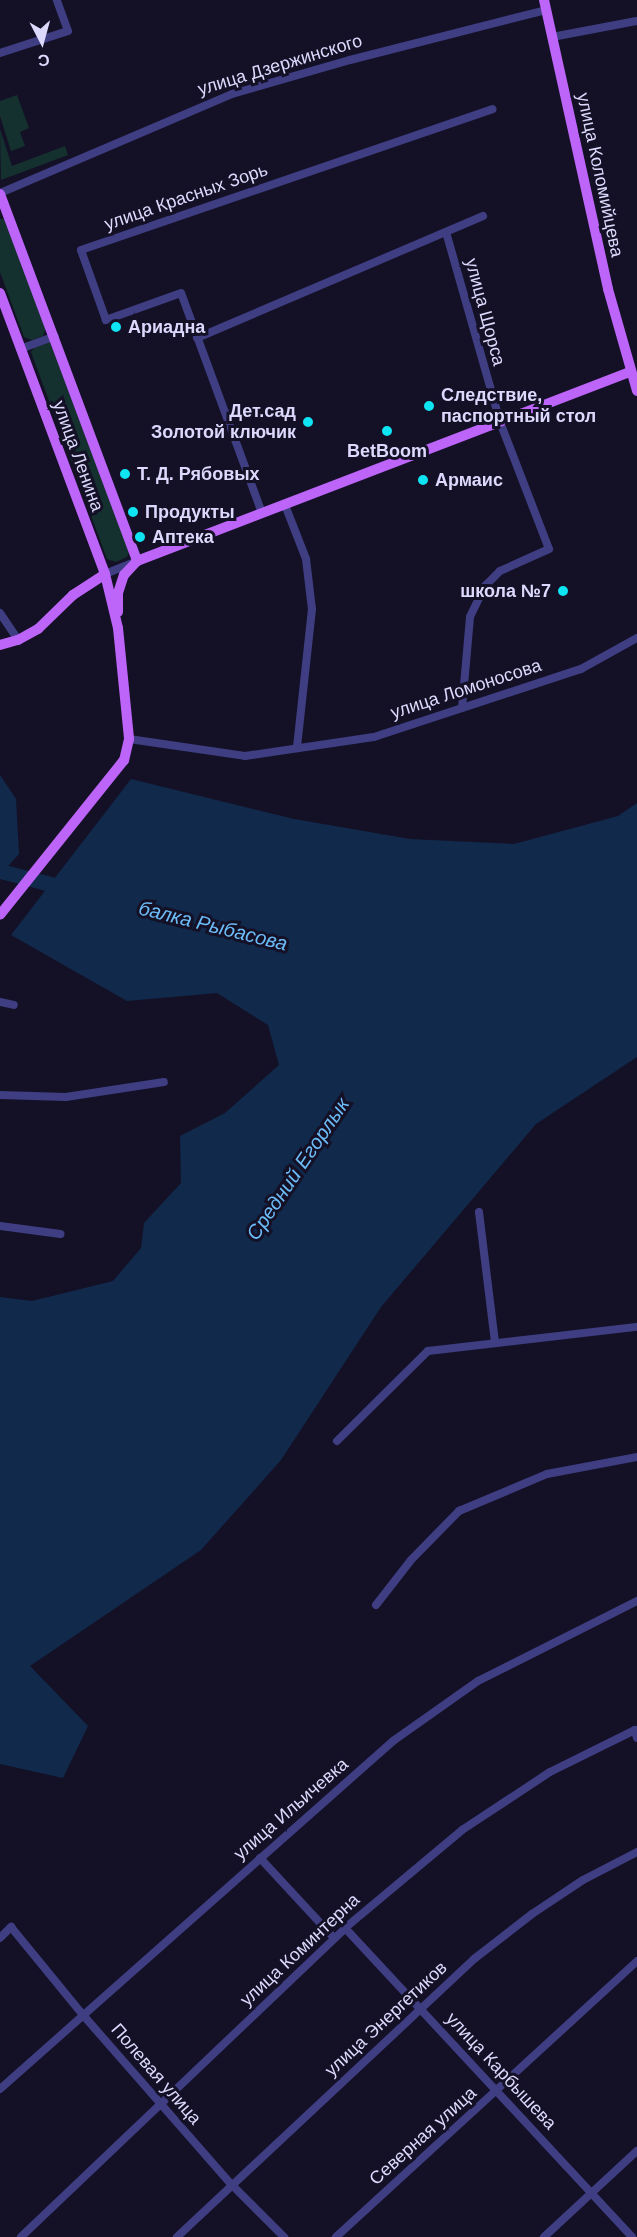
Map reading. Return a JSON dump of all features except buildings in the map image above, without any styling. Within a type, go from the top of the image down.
[{"type":"main road","name":"улица Коломийцева","points":[[545,5],[608,289],[633,370],[637,391]]},
{"type":"main road","name":"улица Ленина","points":[[0,193],[3,213],[55,336],[137,561]]},
{"type":"main road","name":"улица Ленина","points":[[0,293],[105,574],[118,628]]},
{"type":"main road","points":[[0,915],[124,760],[129,739],[118,628],[118,593],[124,575],[137,561],[633,370]]},
{"type":"main road","points":[[0,645],[18,640],[38,629],[73,595],[105,574]]},
{"type":"street","points":[[0,54],[68,31],[57,0]]},
{"type":"street","name":"улица Дзержинского","points":[[0,193],[232,94],[545,5]]},
{"type":"street","points":[[552,37],[637,21]]},
{"type":"street","name":"улица Красных Зорь","points":[[197,338],[181,293],[106,320],[81,250],[492,110]]},
{"type":"street","points":[[262,513],[197,338],[483,216]]},
{"type":"street","name":"улица Щорса","points":[[446,232],[500,422],[549,549],[500,571],[485,586],[470,617],[462,708]]},
{"type":"street","points":[[20,349],[55,336]]},
{"type":"street","points":[[285,505],[306,559],[312,609],[297,748]]},
{"type":"street","points":[[105,574],[137,561]]},
{"type":"street","points":[[0,612],[18,640]]},
{"type":"street","name":"улица Ломоносова","points":[[129,739],[245,756],[375,737],[581,669],[637,638]]},
{"type":"street","points":[[0,1002],[14,1005]]},
{"type":"street","points":[[0,1095],[66,1097],[164,1082]]},
{"type":"street","points":[[479,1212],[495,1343]]},
{"type":"street","points":[[0,1226],[60,1234]]},
{"type":"street","points":[[338,1442],[428,1351],[637,1327]]},
{"type":"street","points":[[375,1605],[411,1560],[459,1511],[547,1474],[637,1457]]},
{"type":"street","name":"улица Ильичевка","points":[[0,2089],[393,1742],[478,1681],[637,1601]]},
{"type":"street","name":"улица Коминтерна","points":[[21,2237],[334,1938],[462,1830],[550,1772],[636,1734]]},
{"type":"street","name":"улица Энергетиков","points":[[177,2237],[474,1959],[532,1914],[583,1880],[637,1852]]},
{"type":"street","points":[[260,1858],[334,1938]]},
{"type":"street","name":"Полевая улица","points":[[0,1938],[10,1927],[160,2104],[232,2185],[284,2237]]},
{"type":"street","name":"улица Карбышева","points":[[345,1928],[632,2237]]},
{"type":"street","name":"Северная улица","points":[[336,2237],[637,1961]]},
{"type":"street","points":[[544,2237],[637,2151]]},
{"type":"green space","points":[[17,95],[29,128],[20,132],[25,146],[11,151],[0,116],[0,101]]},
{"type":"green space","points":[[0,129],[12,166],[65,146],[68,155],[1,180]]},
{"type":"green space","points":[[0,219],[5,219],[46,328],[43,336],[32,340],[24,337],[0,272]]},
{"type":"green space","points":[[50,342],[129,552],[127,557],[116,562],[107,559],[31,352],[34,348]]},
{"type":"water","points":[[0,775],[16,799],[19,854],[0,875]]},
{"type":"water","name":"Средний Егорлык","points":[[131,779],[294,819],[410,839],[514,844],[618,816],[637,803],[637,1057],[536,1124],[381,1307],[281,1460],[201,1550],[30,1666],[88,1726],[63,1778],[0,1764],[0,1297],[32,1301],[113,1281],[141,1248],[144,1223],[181,1183],[180,1136],[225,1113],[279,1065],[268,1025],[217,993],[127,1001],[11,935]]},
{"type":"waterway","name":"балка Рыбасова","points":[[0,871],[70,889]]},
{"type":"place","name":"Ариадна","points":[[116,327]]},
{"type":"place","name":"Следствие, паспортный стол","points":[[429,406]]},
{"type":"place","name":"Дет.сад Золотой ключик","points":[[308,422]]},
{"type":"place","name":"BetBoom","points":[[387,431]]},
{"type":"place","name":"Т. Д. Рябовых","points":[[125,474]]},
{"type":"place","name":"Армаис","points":[[423,480]]},
{"type":"place","name":"Продукты","points":[[133,512]]},
{"type":"place","name":"Аптека","points":[[140,537]]},
{"type":"place","name":"школа №7","points":[[563,591]]}]
